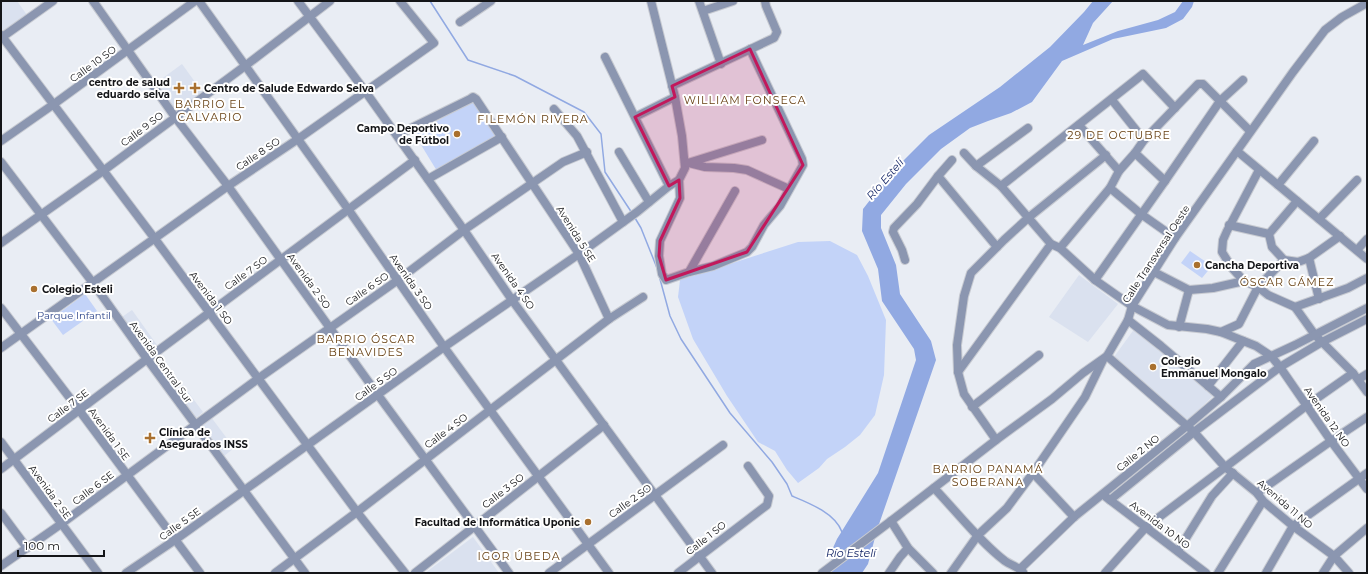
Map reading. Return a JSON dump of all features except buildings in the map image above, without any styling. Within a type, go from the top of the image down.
[{"type":"street","points":[[2,37],[53,1]]},
{"type":"street","name":"Avenida 2 SO","points":[[93,1],[175,117],[228,186],[378,395],[509,573]]},
{"type":"street","name":"Calle 10 SO","points":[[1,141],[195,1]]},
{"type":"street","name":"Avenida 3 SO","points":[[199,1],[348,209],[444,347],[609,573]]},
{"type":"street","name":"Avenida 4 SO","points":[[298,1],[415,160],[512,300],[556,358],[712,573]]},
{"type":"street","name":"Calle 9 SO","points":[[1,243],[103,171],[330,1]]},
{"type":"street","name":"Calle 8 SO","points":[[1,348],[228,186],[298,140],[434,43],[400,1]]},
{"type":"street","points":[[460,22],[491,1]]},
{"type":"street","points":[[650,1],[675,97],[686,163],[680,180],[680,198],[660,241],[659,256],[662,274],[666,280],[689,272],[714,266],[747,252],[752,247],[764,224],[780,206],[803,165],[802,159],[750,49]]},
{"type":"street","points":[[699,1],[721,64]]},
{"type":"street","points":[[703,11],[733,1]]},
{"type":"street","points":[[672,86],[721,64],[777,36],[777,32],[765,1]]},
{"type":"street","name":"Calle Transversal Oeste","points":[[822,573],[1052,399],[1083,373],[1106,358],[1128,320],[1132,306],[1176,238],[1250,132],[1325,30],[1342,17],[1367,3]]},
{"type":"street","name":"Avenida 1 SO","points":[[2,37],[54,104],[259,378],[357,512],[405,573]]},
{"type":"street","points":[[605,56],[669,186]]},
{"type":"street","points":[[1001,186],[1144,74],[1175,108]]},
{"type":"street","points":[[1095,280],[1220,101],[1243,80]]},
{"type":"street","points":[[1060,248],[1110,188],[1119,171],[1144,140],[1198,84],[1203,84],[1250,132]]},
{"type":"street","name":"Avenida 5 SE","points":[[397,135],[473,97],[476,99],[579,254],[609,319]]},
{"type":"street","points":[[635,117],[675,97]]},
{"type":"street","points":[[1112,100],[1144,140]]},
{"type":"street","points":[[554,109],[577,136],[626,220]]},
{"type":"street","points":[[1079,125],[1119,171]]},
{"type":"street","points":[[976,166],[1028,128]]},
{"type":"street","points":[[428,179],[502,137]]},
{"type":"street","points":[[686,163],[762,140]]},
{"type":"street","points":[[1278,185],[1314,141]]},
{"type":"street","points":[[1237,151],[1367,259]]},
{"type":"street","points":[[532,184],[563,162],[587,152]]},
{"type":"street","points":[[619,152],[649,202]]},
{"type":"street","points":[[958,372],[1051,244],[1001,186],[976,166],[964,153]]},
{"type":"street","points":[[1135,153],[1165,181]]},
{"type":"street","points":[[996,440],[964,394],[958,372],[957,346],[964,296],[971,273],[1028,218],[1106,155]]},
{"type":"street","name":"Calle 7 SO","points":[[147,359],[415,160]]},
{"type":"street","points":[[905,260],[893,230],[917,204],[952,160]]},
{"type":"street","name":"Avenida Central Sur","points":[[1,162],[93,283],[195,425],[305,573]]},
{"type":"street","points":[[686,163],[705,167],[747,170],[789,189]]},
{"type":"street","points":[[1259,170],[1229,225],[1223,240],[1222,252],[1232,268],[1244,281],[1258,287],[1268,295],[1296,307],[1315,335],[1356,376],[1367,392]]},
{"type":"street","points":[[938,176],[997,247]]},
{"type":"street","name":"Calle 5 SO","points":[[244,490],[444,347],[579,254],[637,212],[669,186],[680,180]]},
{"type":"street","points":[[1319,218],[1357,180]]},
{"type":"street","name":"Calle 6 SO","points":[[195,425],[398,280],[464,230],[532,184]]},
{"type":"street","points":[[1110,188],[1141,214],[1176,238]]},
{"type":"street","points":[[689,272],[735,190]]},
{"type":"street","points":[[1269,234],[1298,201]]},
{"type":"street","points":[[1229,225],[1269,234]]},
{"type":"street","points":[[1269,234],[1272,247],[1284,260],[1298,262],[1309,258],[1340,236]]},
{"type":"street","points":[[1356,250],[1367,239]]},
{"type":"street","name":"Avenida 12 NO","points":[[1051,244],[1060,248],[1095,280],[1132,306],[1168,325],[1221,332],[1256,346],[1270,356],[1280,367],[1306,406],[1367,489]]},
{"type":"street","points":[[1309,258],[1319,299]]},
{"type":"street","points":[[1208,386],[1241,340],[1239,324],[1258,287],[1284,260]]},
{"type":"street","points":[[1154,272],[1189,290],[1213,288],[1244,281]]},
{"type":"street","points":[[1296,307],[1348,288],[1367,278]]},
{"type":"street","points":[[1179,327],[1189,290]]},
{"type":"street","name":"Calle 4 SO","points":[[275,573],[357,512],[556,358],[609,319],[643,297]]},
{"type":"street","name":"Avenida 1 SE","points":[[1,308],[200,573]]},
{"type":"street","name":"Calle 2 NO","points":[[1022,571],[1074,517],[1187,426],[1221,397],[1254,364],[1367,308]]},
{"type":"street","points":[[1110,500],[1194,432],[1280,367],[1322,342],[1367,319]]},
{"type":"street","points":[[1128,320],[1221,397]]},
{"type":"street","points":[[1221,332],[1239,324]]},
{"type":"street","points":[[972,407],[1039,356]]},
{"type":"street","points":[[951,573],[978,535],[1007,508],[1033,473],[1085,397],[1106,358]]},
{"type":"street","name":"Avenida 11 NO","points":[[1106,358],[1194,432],[1225,467],[1257,493],[1263,501],[1292,526],[1334,556],[1350,573]]},
{"type":"street","name":"Calle 7 SE","points":[[1,469],[147,359]]},
{"type":"street","points":[[1106,573],[1146,527],[1306,406],[1356,376],[1367,374]]},
{"type":"street","points":[[1257,493],[1331,440],[1367,417]]},
{"type":"street","name":"Calle 6 SE","points":[[1,566],[61,524],[195,425]]},
{"type":"street","name":"Calle 3 SO","points":[[415,573],[604,425]]},
{"type":"street","name":"Avenida 2 SE","points":[[1,442],[98,573]]},
{"type":"street","name":"Calle 2 SO","points":[[549,573],[723,445]]},
{"type":"street","name":"Calle 1 SO","points":[[678,573],[766,505],[769,496],[748,466]]},
{"type":"street","points":[[1033,473],[1074,517]]},
{"type":"street","points":[[1178,551],[1212,496],[1233,473]]},
{"type":"street","points":[[1266,573],[1292,526],[1367,473]]},
{"type":"street","points":[[934,488],[978,535],[1006,561],[1022,571]]},
{"type":"street","name":"Calle 5 SE","points":[[126,573],[244,490]]},
{"type":"street","name":"Avenida 10 NO","points":[[1102,495],[1206,573]]},
{"type":"street","points":[[1218,573],[1263,501]]},
{"type":"street","points":[[1,513],[27,548]]},
{"type":"street","points":[[890,522],[908,548],[934,573]]},
{"type":"street","points":[[1323,573],[1334,556],[1367,528]]},
{"type":"street","points":[[889,573],[908,548]]},
{"type":"highlighted area","points":[[750,49],[803,165],[747,252],[666,280],[659,256],[660,241],[680,198],[679,180],[669,186],[635,117],[675,97],[672,86]]},
{"type":"shaded area","points":[[1,1],[17,1],[27,15],[1,34]]},
{"type":"shaded area","name":"centro de salud eduardo selva","points":[[182,64],[203,93],[176,112],[156,83]]},
{"type":"shaded area","points":[[1079,275],[1118,304],[1088,342],[1049,317]]},
{"type":"shaded area","points":[[132,310],[157,345],[147,352],[122,317]]},
{"type":"shaded area","name":"Colegio Emmanuel Mongalo","points":[[1135,328],[1214,395],[1187,421],[1114,357]]},
{"type":"shaded area","points":[[176,376],[203,412],[196,418],[168,382]]},
{"type":"shaded area","points":[[211,417],[234,448],[224,456],[201,425]]},
{"type":"shaded area","points":[[473,537],[499,573],[425,573]]},
{"type":"green space","name":"Campo Deportivo de Fútbol","points":[[476,97],[498,134],[437,171],[415,135]]},
{"type":"green space","points":[[830,241],[857,255],[868,276],[886,320],[884,375],[875,415],[860,435],[827,459],[819,468],[798,483],[787,470],[775,451],[758,442],[727,396],[693,339],[678,297],[680,280],[798,242]]},
{"type":"green space","name":"Cancha Deportiva","points":[[1190,251],[1212,266],[1202,278],[1181,263]]},
{"type":"green space","name":"Parque Infantil","points":[[85,294],[97,311],[63,335],[51,319]]},
{"type":"water","name":"Río Estelí","points":[[1093,1],[1113,1],[1093,23],[1083,45],[1118,31],[1158,20],[1175,12],[1183,1],[1194,1],[1192,7],[1183,19],[1166,28],[1113,39],[1062,61],[1032,102],[1011,113],[970,128],[941,149],[906,184],[881,215],[881,228],[896,265],[900,294],[931,341],[936,360],[877,530],[868,564],[862,573],[831,573],[832,550],[837,539],[878,473],[916,360],[914,349],[882,301],[878,269],[862,231],[863,209],[892,172],[929,135],[1000,87],[1050,47]]},
{"type":"waterway","points":[[430,1],[468,60],[515,76],[584,112],[601,134],[605,172],[632,213]]},
{"type":"waterway","points":[[635,218],[641,228],[657,268],[670,316],[681,339],[730,413],[772,462],[787,484],[792,496],[813,505],[828,514],[839,525],[842,532]]},
{"type":"place","name":"centro de salud eduardo selva","points":[[179,88]]},
{"type":"place","name":"Centro de Salude Edwardo Selva","points":[[195,88]]},
{"type":"place","name":"Campo Deportivo de Fútbol","points":[[457,134]]},
{"type":"place","name":"Cancha Deportiva","points":[[1197,265]]},
{"type":"place","name":"Colegio Esteli","points":[[34,289]]},
{"type":"place","name":"Colegio Emmanuel Mongalo","points":[[1153,367]]},
{"type":"place","name":"Clínica de Asegurados INSS","points":[[150,438]]},
{"type":"place","name":"Facultad de Informática Uponic","points":[[588,522]]},
{"type":"district","name":"WILLIAM FONSECA","points":[[745,100]]},
{"type":"district","name":"BARRIO EL CALVARIO","points":[[210,110]]},
{"type":"district","name":"FILEMÓN RIVERA","points":[[533,119]]},
{"type":"district","name":"29 DE OCTUBRE","points":[[1119,135]]},
{"type":"district","name":"ÓSCAR GÁMEZ","points":[[1287,282]]},
{"type":"district","name":"BARRIO ÓSCAR BENAVIDES","points":[[366,345]]},
{"type":"district","name":"BARRIO PANAMÁ SOBERANA","points":[[988,475]]},
{"type":"district","name":"IGOR ÚBEDA","points":[[519,556]]}]
